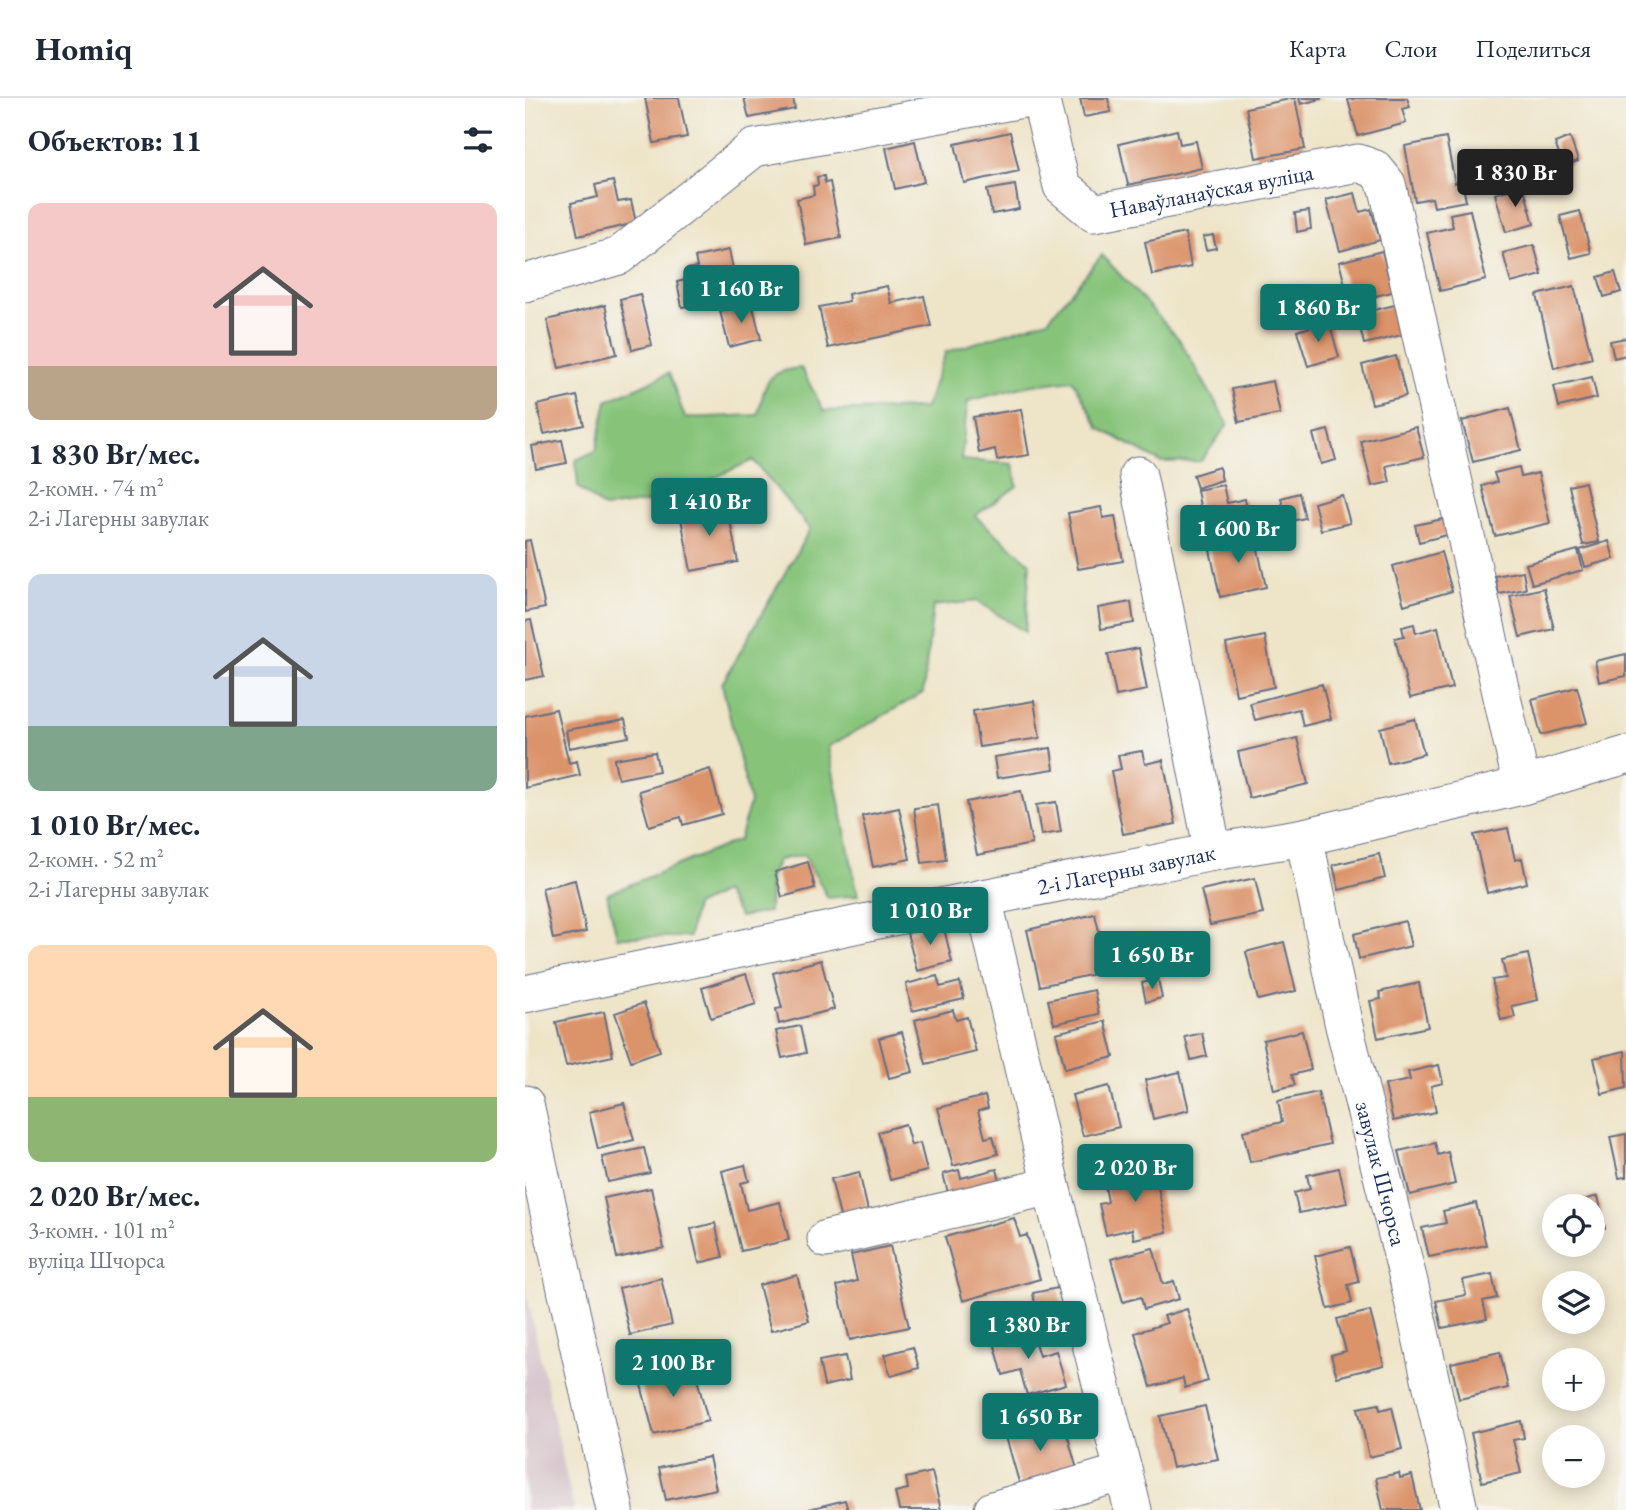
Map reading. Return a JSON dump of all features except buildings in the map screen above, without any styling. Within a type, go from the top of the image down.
[{"type":"street","points":[[525,283],[619,256],[754,148],[1028,98]]},
{"type":"street","name":"Наваўланаўская вуліца","points":[[1040,98],[1062,186],[1094,213],[1358,163],[1375,169],[1387,184],[1522,786]]},
{"type":"street","points":[[1138,475],[1213,852]]},
{"type":"street","name":"2-і Лагерны завулак","points":[[525,994],[983,898],[1213,852],[1304,837],[1624,765]]},
{"type":"street","name":"завулак Шчорса","points":[[1304,837],[1345,1026],[1409,1282],[1459,1510]]},
{"type":"street","points":[[983,898],[1051,1186],[1133,1510]]},
{"type":"street","points":[[525,1104],[615,1510]]},
{"type":"street","points":[[826,1239],[1051,1186]]},
{"type":"street","points":[[993,1510],[1124,1472]]},
{"type":"shaded area","points":[[525,1287],[574,1510],[525,1510]]},
{"type":"green space","points":[[1102,255],[1179,339],[1228,424],[1201,461],[1161,462],[1099,428],[1073,380],[1026,386],[968,401],[961,460],[1013,464],[1017,486],[975,516],[1030,563],[1025,632],[977,601],[933,606],[923,693],[828,747],[858,895],[828,898],[804,855],[778,860],[770,877],[769,912],[740,917],[724,892],[695,906],[689,937],[617,937],[607,894],[739,840],[750,802],[722,684],[810,529],[753,460],[666,500],[604,508],[578,487],[576,460],[596,451],[607,401],[669,373],[685,418],[758,415],[765,387],[773,376],[801,368],[824,411],[925,408],[946,352],[1048,320]]}]
